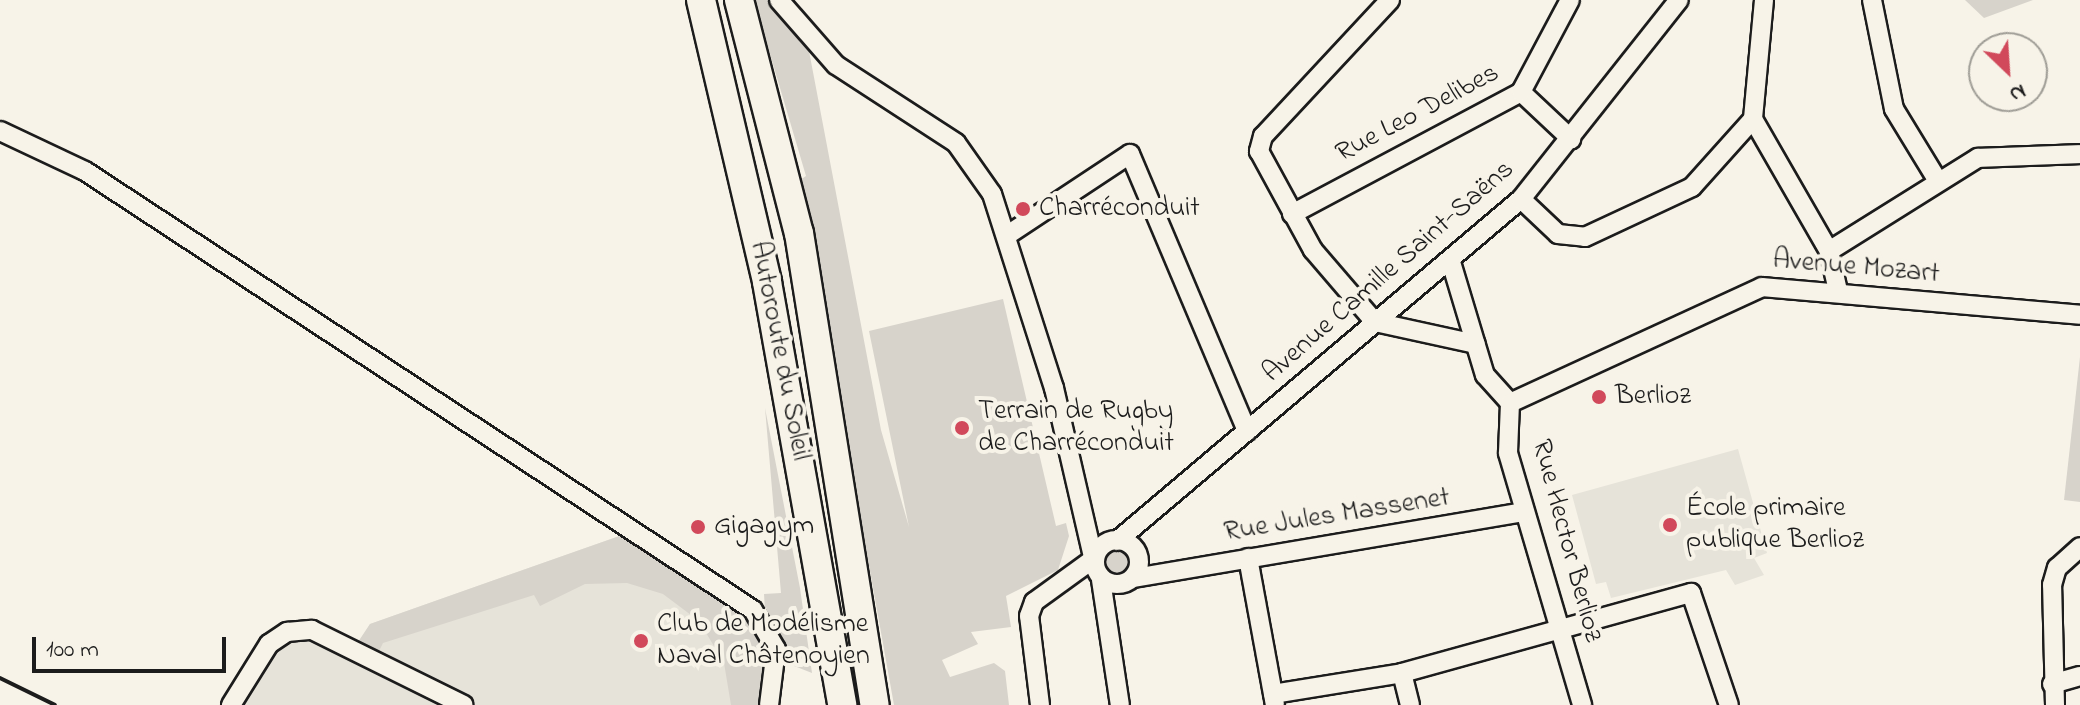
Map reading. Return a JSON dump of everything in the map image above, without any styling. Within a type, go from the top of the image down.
[{"type":"highway","name":"Autoroute du Soleil","points":[[701,0],[764,267],[842,705]]},
{"type":"highway","name":"Autoroute du Soleil","points":[[739,0],[799,233],[875,705]]},
{"type":"street","points":[[779,0],[836,65],[956,143],[992,194],[1009,234],[1130,154],[1247,431]]},
{"type":"street","points":[[1390,0],[1259,144],[1292,214],[1375,322],[1476,344]]},
{"type":"street","name":"Rue Leo Delibes","points":[[1292,214],[1521,92],[1570,0]]},
{"type":"street","name":"Avenue Camille Saint-Saëns","points":[[1040,705],[1029,616],[1042,592],[1101,560],[1139,521],[1451,262],[1521,199],[1679,0]]},
{"type":"street","points":[[1764,0],[1753,119],[1829,251],[1838,291]]},
{"type":"street","points":[[1872,0],[1894,109],[1938,181]]},
{"type":"street","points":[[1521,92],[1571,139]]},
{"type":"street","points":[[1521,199],[1558,234],[1585,237],[1692,187],[1753,119]]},
{"type":"street","points":[[0,131],[109,186],[753,610],[776,649],[769,705]]},
{"type":"street","points":[[1829,251],[1938,181],[1988,156],[2080,154]]},
{"type":"street","name":"Rue Jules Massenet","points":[[1009,234],[1090,530],[1101,560],[1138,563],[1158,573],[1524,512]]},
{"type":"street","points":[[1451,262],[1490,385],[1510,403]]},
{"type":"street","name":"Avenue Mozart","points":[[1510,403],[1748,289],[1838,291],[2080,315]]},
{"type":"street","name":"Rue Hector Berlioz","points":[[1510,403],[1508,453],[1582,705]]},
{"type":"street","points":[[1120,705],[1101,560],[1138,563],[1139,521]]},
{"type":"street","points":[[2055,705],[2052,684],[2052,585],[2057,568],[2080,547]]},
{"type":"street","points":[[1248,558],[1274,699],[1402,673],[1691,593],[1697,597],[1729,705]]},
{"type":"street","points":[[231,705],[269,644],[287,632],[312,630],[464,705]]},
{"type":"street","points":[[1402,673],[1410,705]]},
{"type":"street","points":[[2052,684],[2080,676]]},
{"type":"shaded area","points":[[754,0],[774,0],[809,51],[881,430],[909,527],[869,331],[1003,299],[1056,526],[1066,523],[1069,536],[1058,570],[1006,596],[1011,627],[971,632],[978,644],[942,660],[950,677],[994,663],[1005,671],[1009,705],[894,705],[800,180],[806,176]]},
{"type":"shaded area","points":[[1965,0],[2033,0],[1984,18]]},
{"type":"shaded area","points":[[2080,357],[2080,502],[2064,500]]},
{"type":"shaded area","points":[[765,408],[800,588],[812,673],[784,662],[765,611],[764,594],[781,593]]},
{"type":"shaded area","name":"École primaire publique Berlioz","points":[[1738,449],[1767,553],[1754,558],[1764,575],[1735,585],[1726,570],[1611,598],[1606,582],[1596,584],[1572,495]]},
{"type":"shaded area","points":[[628,533],[687,574],[762,705],[240,705],[271,653],[284,645],[304,640],[348,659],[370,624]]},
{"type":"shaded area","points":[[628,533],[743,607],[771,645],[762,705],[731,705],[724,663],[699,621],[663,594],[627,583],[585,584],[540,606],[534,595],[383,643],[378,653],[358,642],[370,624]]},
{"type":"shaded area","points":[[1116,546],[1127,551],[1132,562],[1127,573],[1116,578],[1105,573],[1100,562],[1105,551]]},
{"type":"railway","points":[[0,678],[55,705]]},
{"type":"place","name":"Charréconduit","points":[[1023,209]]},
{"type":"place","name":"Berlioz","points":[[1599,397]]},
{"type":"place","name":"Terrain de Rugby de Charréconduit","points":[[962,428]]},
{"type":"place","name":"École primaire publique Berlioz","points":[[1670,525]]},
{"type":"place","name":"Gigagym","points":[[698,527]]},
{"type":"place","name":"Club de Modélisme Naval Châtenoyien","points":[[641,641]]}]
